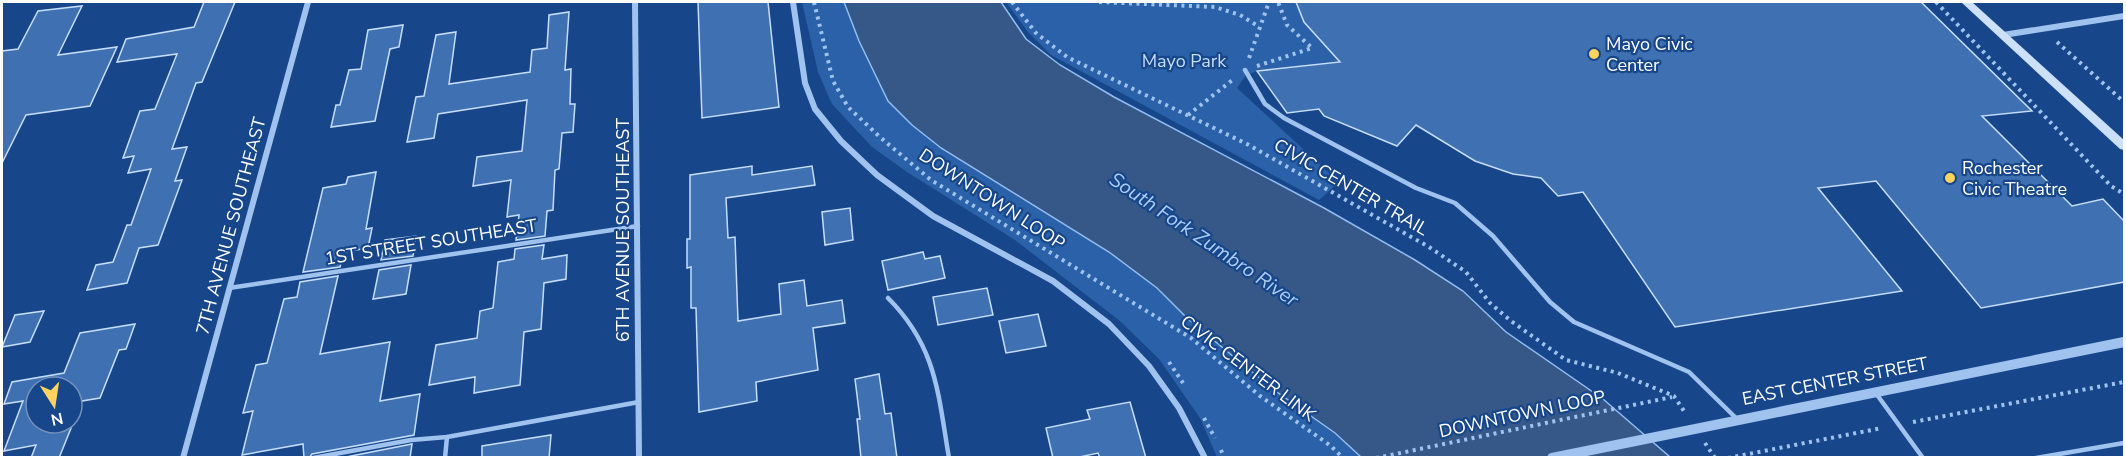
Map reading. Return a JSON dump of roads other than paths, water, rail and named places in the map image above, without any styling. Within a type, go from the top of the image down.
[{"type":"main road","points":[[1966,2],[2124,146]]},
{"type":"street","name":"7TH AVENUE SOUTHEAST","points":[[183,458],[308,2]]},
{"type":"street","name":"6TH AVENUE SOUTHEAST","points":[[636,2],[639,458]]},
{"type":"street","points":[[793,2],[805,83],[815,109],[841,141],[877,174],[933,216],[1053,280],[1109,324],[1149,366],[1179,408],[1205,458]]},
{"type":"street","points":[[2003,35],[2124,16]]},
{"type":"street","name":"EAST CENTER STREET","points":[[1552,458],[1874,391],[2122,346]]},
{"type":"lane","points":[[1245,70],[1265,104],[1284,118],[1416,188],[1455,203],[1493,236],[1550,302],[1574,322],[1689,372],[1737,419]]},
{"type":"lane","name":"1ST STREET SOUTHEAST","points":[[229,288],[638,226]]},
{"type":"lane","points":[[888,298],[904,313],[926,351],[949,458]]},
{"type":"lane","points":[[1874,391],[1923,458]]},
{"type":"lane","points":[[314,458],[411,440],[447,437],[639,402]]},
{"type":"lane","points":[[445,458],[447,437]]},
{"type":"lane","points":[[2036,458],[2124,443]]},
{"type":"water","name":"South Fork Zumbro River","points":[[844,2],[1001,2],[1026,39],[1060,65],[1114,97],[1324,208],[1415,260],[1463,291],[1506,332],[1603,399],[1670,457],[1361,457],[1335,433],[1274,390],[1188,319],[1157,288],[1109,252],[941,148],[912,125],[888,101],[859,41]]},
{"type":"place","name":"Mayo Civic Center","points":[[1594,54]]},
{"type":"place","name":"Rochester Civic Theatre","points":[[1950,178]]},
{"type":"park label","name":"Mayo Park","points":[[1184,61]]}]
